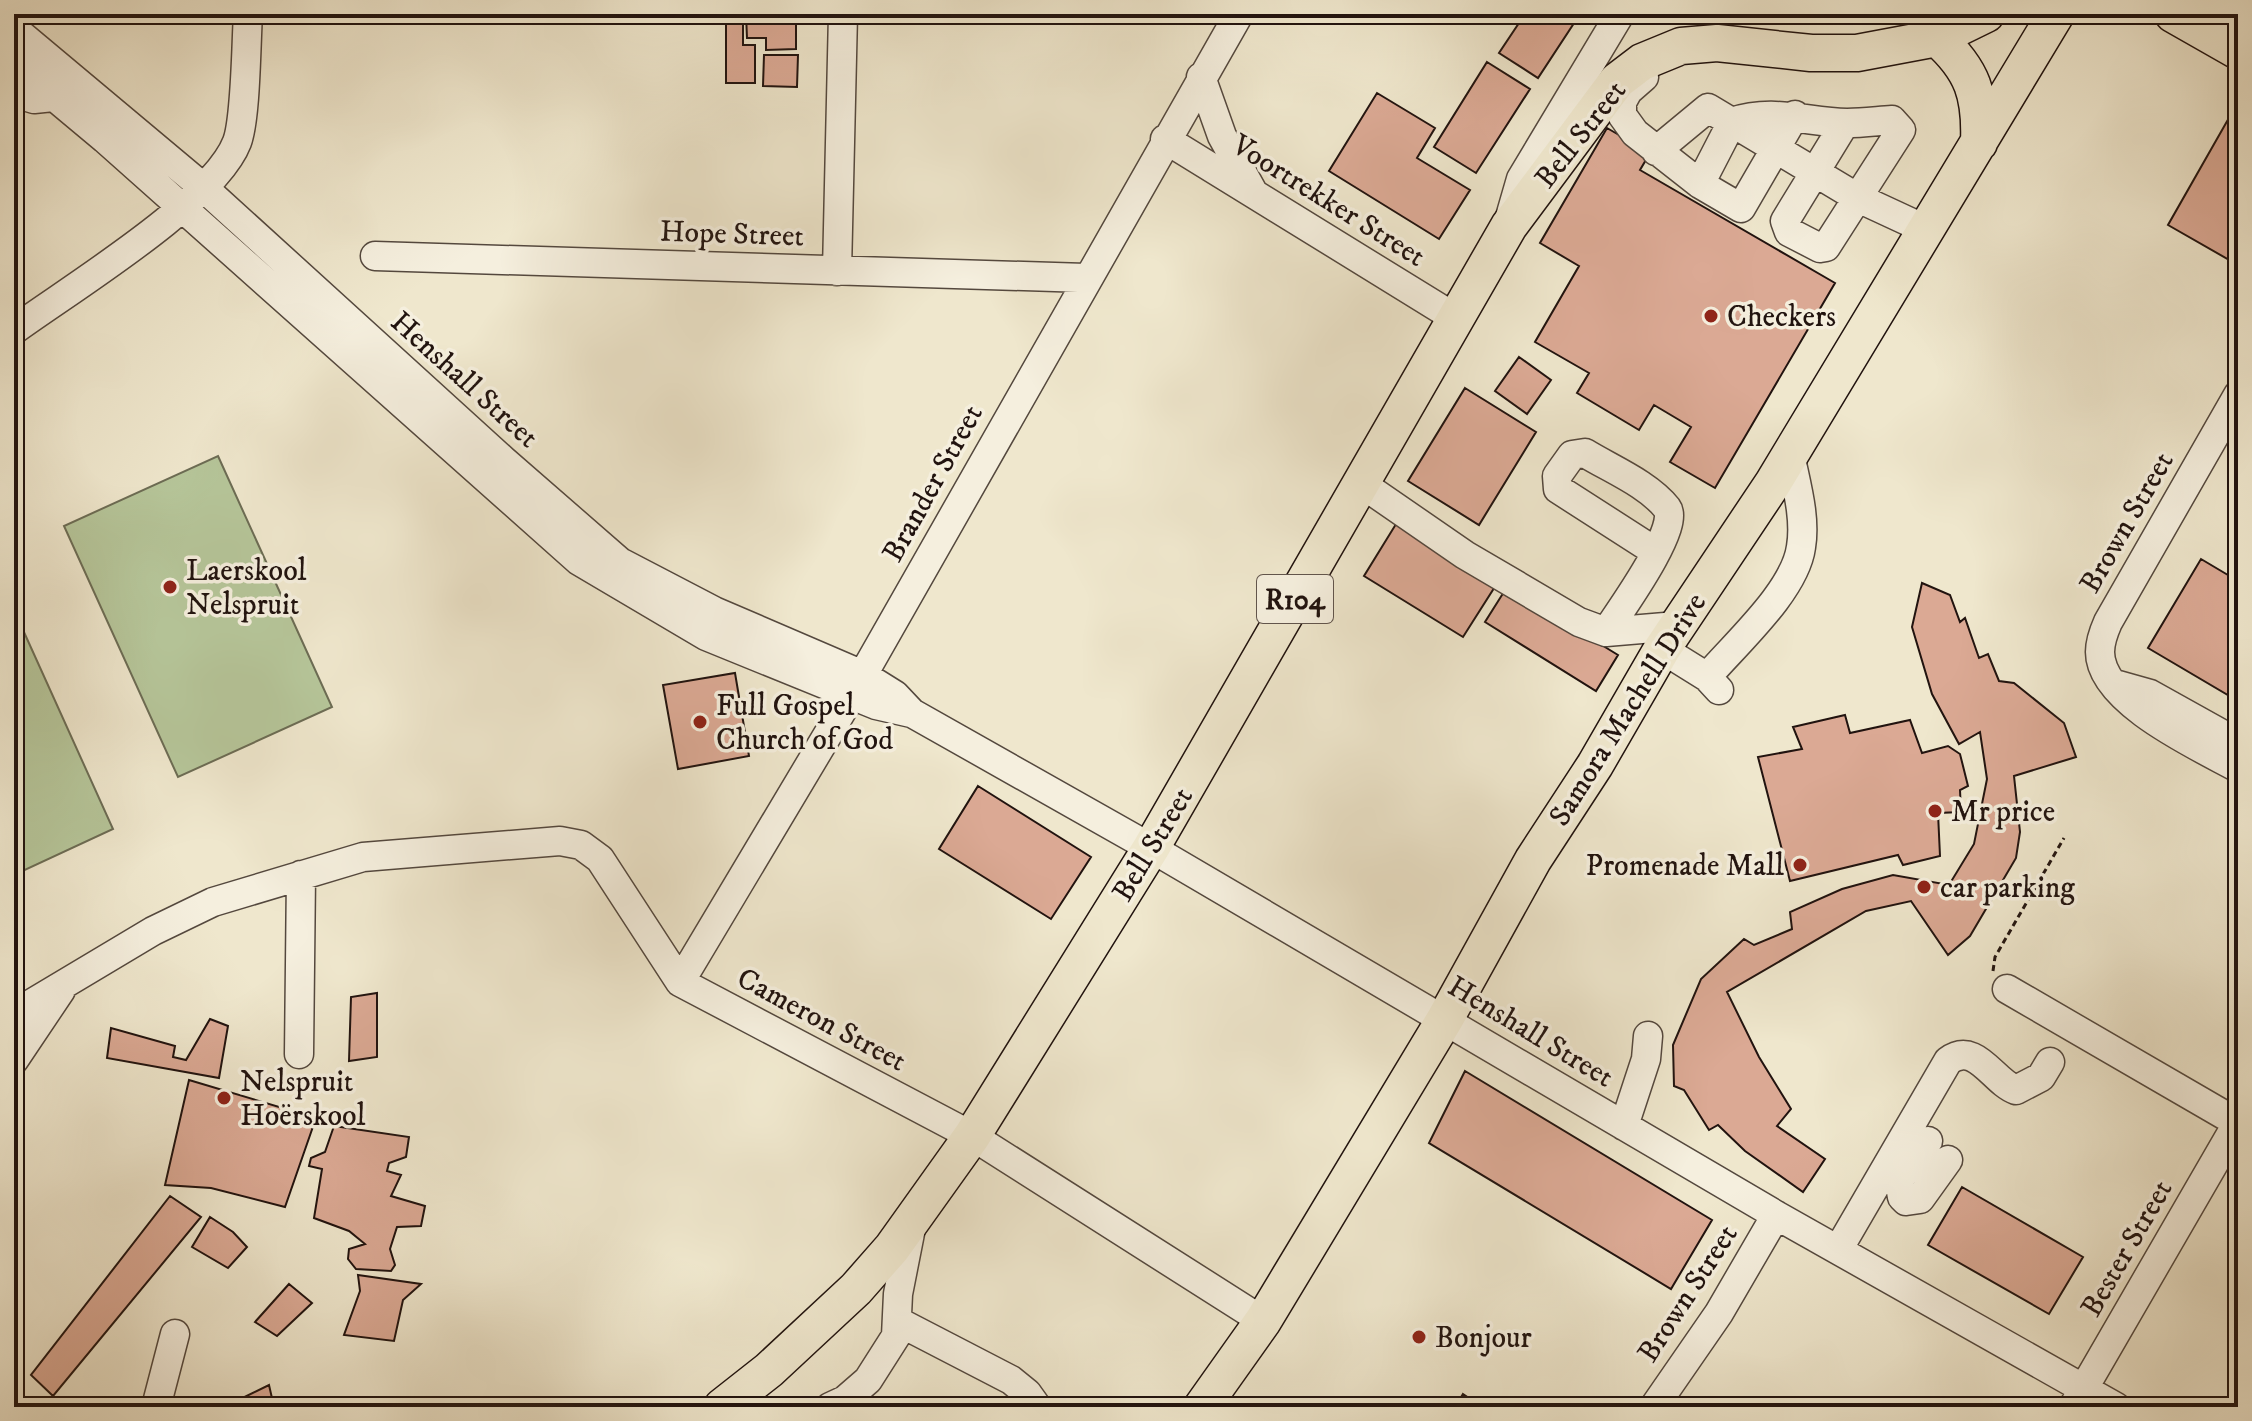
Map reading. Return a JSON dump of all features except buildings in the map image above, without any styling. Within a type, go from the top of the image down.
[{"type":"main road","name":"Bell Street","points":[[722,1407],[769,1370],[856,1289],[913,1218],[972,1136],[1151,848],[1509,226],[1617,81],[1642,62],[1681,46],[1717,43],[1811,53],[1857,53],[1937,38],[1986,14]]},
{"type":"main road","name":"Samora Machell Drive","points":[[1202,1407],[1263,1321],[1445,1019],[1533,860],[1595,765],[1670,638],[1790,454],[2056,14]]},
{"type":"main road","points":[[2173,14],[2238,51]]},
{"type":"main road","points":[[2233,14],[2238,17]]},
{"type":"main road","points":[[1937,38],[1954,53],[1973,83],[1981,106],[1979,143]]},
{"type":"street","points":[[14,330],[193,199],[230,158],[239,138],[248,14]]},
{"type":"street","points":[[837,271],[843,14]]},
{"type":"street","name":"Brander Street","points":[[680,982],[857,684],[1239,14]]},
{"type":"street","name":"Bell Street","points":[[1509,226],[1511,203],[1521,179],[1620,14]]},
{"type":"street","name":"Henshall Street","points":[[14,29],[579,561],[706,636],[895,695],[912,713],[1445,1019],[1838,1250],[2079,1398],[2116,1407]]},
{"type":"street","points":[[1700,184],[1732,122],[1755,114],[1795,115],[1845,123],[1892,120],[1901,130],[1826,247],[1820,248],[1700,184],[1627,125],[1622,102],[1638,80],[1717,43]]},
{"type":"street","name":"Henshall Street","points":[[14,63],[105,139],[193,199]]},
{"type":"street","points":[[1201,77],[1222,136],[1254,193]]},
{"type":"street","points":[[14,93],[34,99],[53,97]]},
{"type":"street","points":[[1656,151],[1708,108],[1858,198],[1927,230]]},
{"type":"street","points":[[1741,208],[1795,115]]},
{"type":"street","points":[[1784,227],[1845,123]]},
{"type":"street","name":"Voortrekker Street","points":[[1165,139],[1457,319]]},
{"type":"street","name":"Hope Street","points":[[375,256],[1086,278]]},
{"type":"street","name":"Brown Street","points":[[2118,685],[2106,671],[2100,653],[2108,622],[2238,395]]},
{"type":"street","points":[[1362,484],[1465,555],[1579,622],[1606,632],[1670,638],[1713,684],[1794,575],[1801,546],[1801,515],[1790,454]]},
{"type":"street","points":[[1606,632],[1656,552]]},
{"type":"street","points":[[2118,685],[2150,694],[2238,743]]},
{"type":"street","points":[[2118,685],[2139,713],[2238,768]]},
{"type":"street","name":"Cameron Street","points":[[14,1014],[153,931],[213,902],[301,875],[363,857],[532,841],[581,845],[600,859],[680,982],[972,1136],[1263,1321]]},
{"type":"street","points":[[299,1054],[301,875]]},
{"type":"street","points":[[14,1060],[66,982]]},
{"type":"street","points":[[2007,989],[2238,1122]]},
{"type":"street","points":[[1624,1126],[1646,1059],[1648,1036]]},
{"type":"street","points":[[1838,1250],[1953,1057],[1972,1056],[2016,1090],[2041,1077],[2050,1062]]},
{"type":"street","points":[[1920,1114],[1934,1128],[1899,1180],[1902,1197],[1906,1201],[1920,1199],[1956,1169],[1928,1141]]},
{"type":"street","name":"Bester Street","points":[[2079,1398],[2238,1122]]},
{"type":"street","name":"Brown Street","points":[[1654,1407],[1719,1313],[1776,1215]]},
{"type":"street","points":[[830,1407],[845,1400],[878,1368],[896,1336],[898,1294],[913,1218]]},
{"type":"street","points":[[897,1321],[1011,1380],[1027,1393],[1037,1407]]},
{"type":"street","points":[[156,1407],[175,1334]]},
{"type":"street","points":[[1226,1407],[1233,1365]]},
{"type":"path","points":[[2007,989],[1994,975],[1995,957],[2064,838]]},
{"type":"green space","points":[[218,456],[332,707],[178,777],[64,526]]},
{"type":"green space","points":[[14,610],[113,829],[14,875]]},
{"type":"place","name":"Checkers","points":[[1711,316]]},
{"type":"place","name":"Laerskool Nelspruit","points":[[170,587]]},
{"type":"place","name":"Full Gospel Church of God","points":[[700,722]]},
{"type":"place","name":"Mr price","points":[[1935,811]]},
{"type":"place","name":"Promenade Mall","points":[[1800,865]]},
{"type":"place","name":"car parking","points":[[1924,887]]},
{"type":"place","name":"Nelspruit Hoërskool","points":[[224,1098]]},
{"type":"place","name":"Bonjour","points":[[1419,1337]]}]
